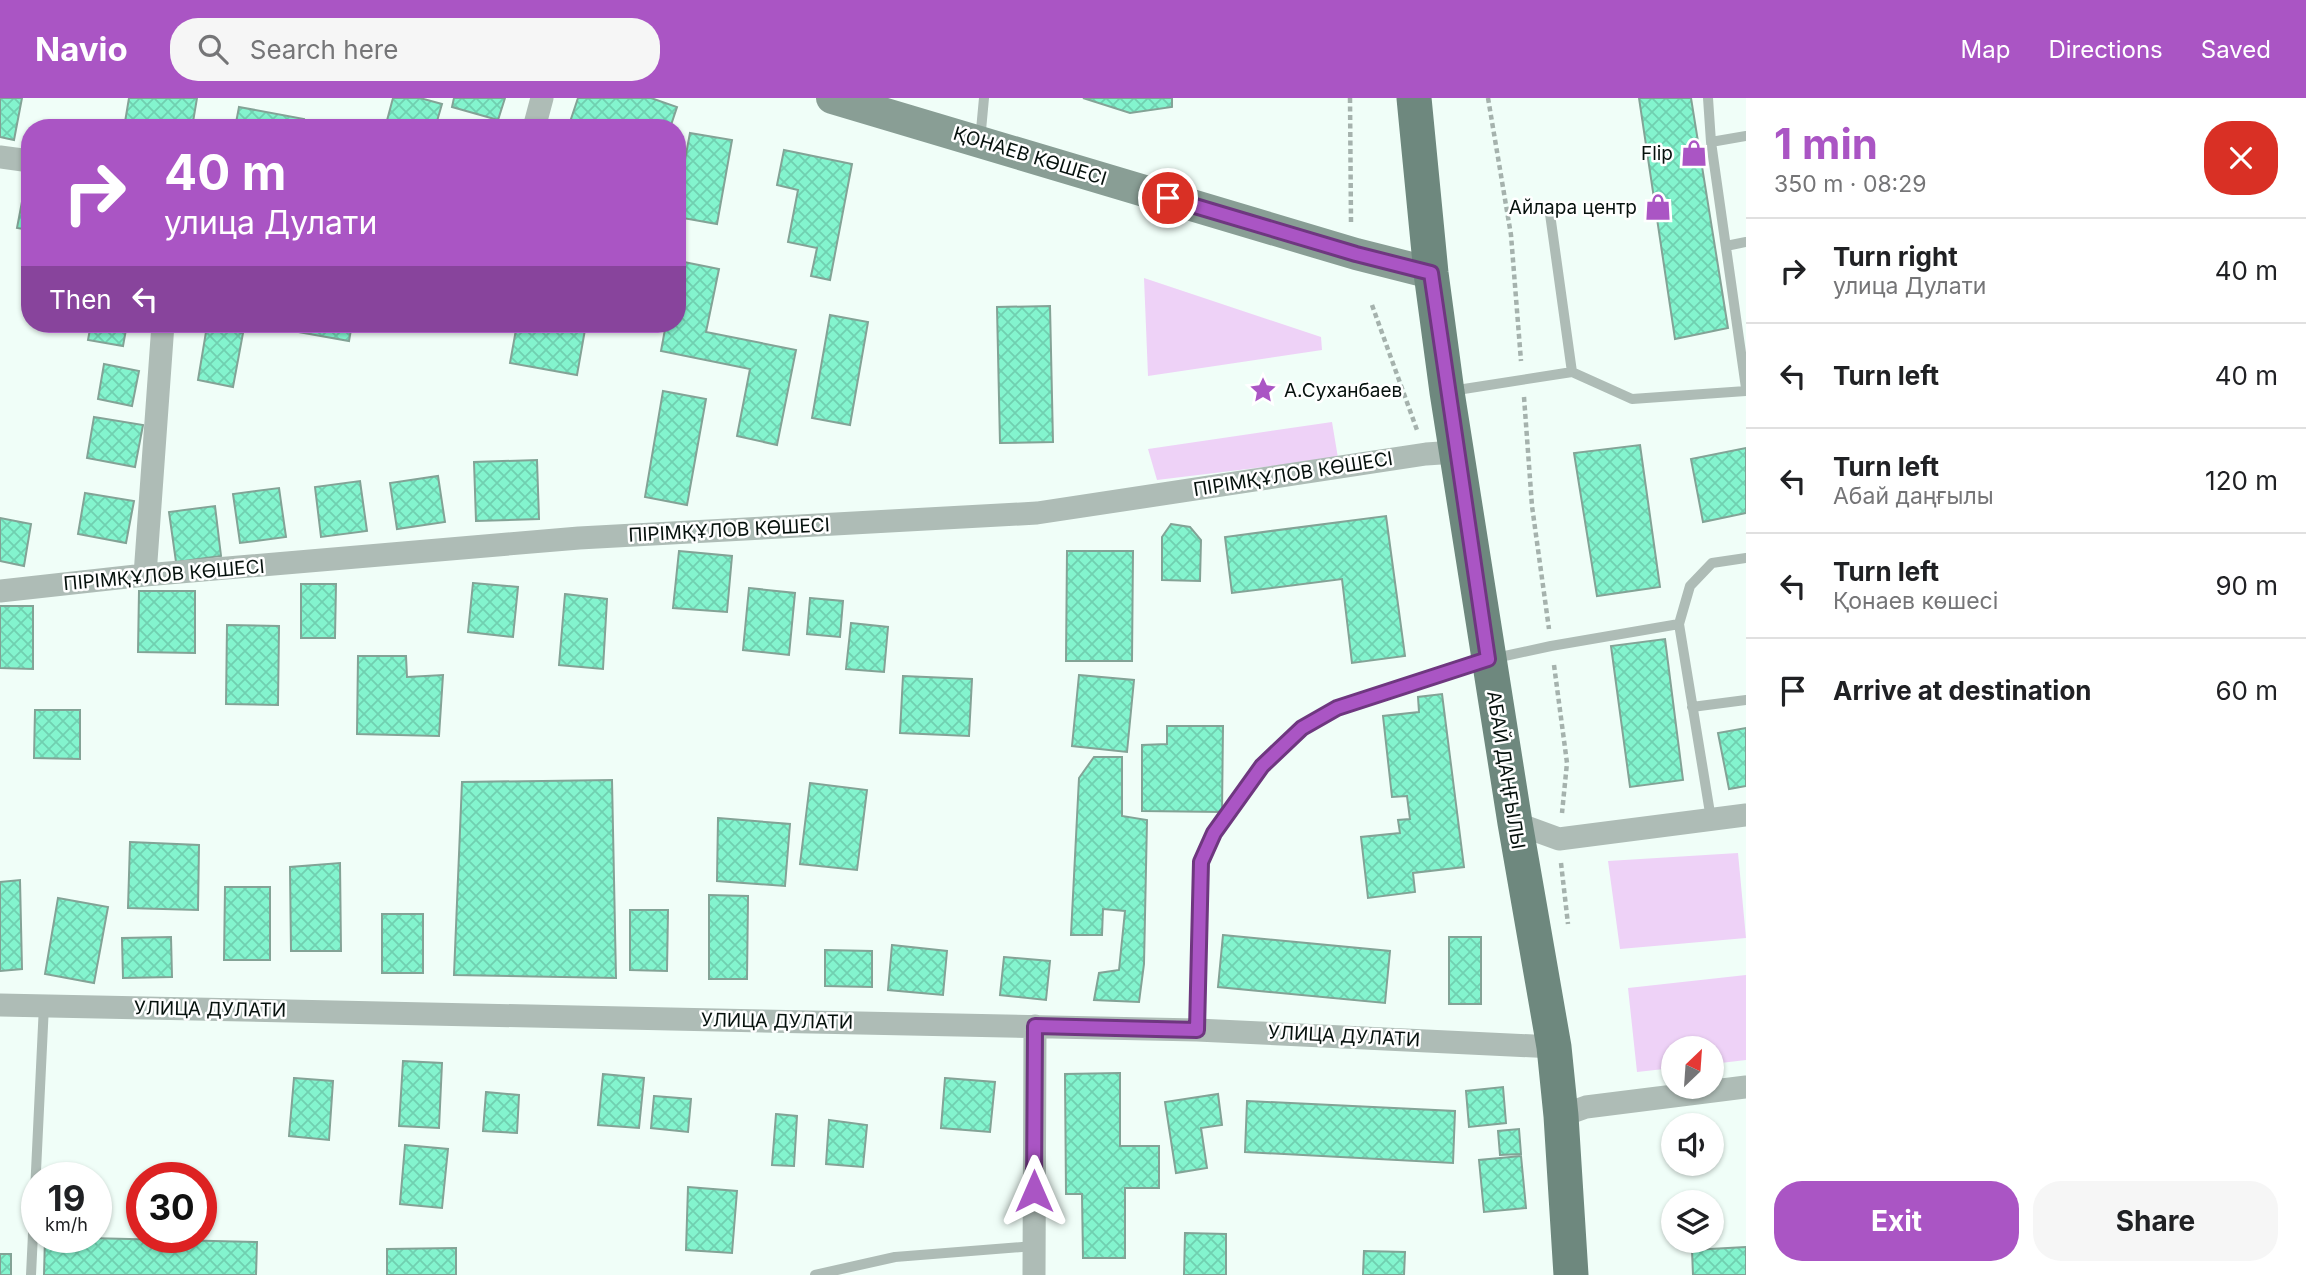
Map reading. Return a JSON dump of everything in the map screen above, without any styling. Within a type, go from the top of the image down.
[{"type":"main road","name":"ҚОНАЕВ КӨШЕСІ","points":[[832,98],[1356,254],[1431,273]]},
{"type":"main road","name":"АБАЙ ДАҢҒЫЛЫ","points":[[1414,98],[1431,273],[1447,392],[1441,453],[1488,659],[1554,1047],[1571,1275]]},
{"type":"street","points":[[536,119],[542,98]]},
{"type":"street","points":[[0,157],[21,160]]},
{"type":"street","points":[[145,575],[162,333]]},
{"type":"street","name":"ПІРІМҚҰЛОВ КӨШЕСІ","points":[[0,591],[145,575],[579,538],[1037,513],[1441,453]]},
{"type":"street","points":[[1515,823],[1559,839],[1746,815]]},
{"type":"street","name":"УЛИЦА ДУЛАТИ","points":[[0,1005],[1197,1030],[1554,1047]]},
{"type":"street","points":[[1034,1275],[1035,1026]]},
{"type":"street","points":[[1561,1116],[1586,1107],[1746,1087]]},
{"type":"lane","points":[[980,141],[984,98]]},
{"type":"lane","points":[[1447,392],[1572,372],[1632,399],[1746,389],[1711,142],[1708,98]]},
{"type":"lane","points":[[1711,142],[1746,136]]},
{"type":"lane","points":[[1550,214],[1572,372]]},
{"type":"lane","points":[[1726,246],[1746,243]]},
{"type":"lane","points":[[1711,819],[1679,624],[1690,586],[1712,563],[1746,558]]},
{"type":"lane","points":[[1197,1030],[1201,862],[1214,833],[1262,766],[1302,728],[1337,708],[1488,659],[1679,624]]},
{"type":"lane","points":[[1692,707],[1746,699]]},
{"type":"lane","points":[[31,1275],[44,1006]]},
{"type":"lane","points":[[815,1275],[895,1257],[1034,1246]]},
{"type":"path","points":[[1350,98],[1351,230]]},
{"type":"path","points":[[1488,98],[1511,235],[1528,453]]},
{"type":"path","points":[[1372,304],[1441,453]]},
{"type":"shaded area","points":[[1144,278],[1321,337],[1322,350],[1148,376]]},
{"type":"shaded area","points":[[1332,422],[1338,458],[1157,480],[1148,449]]},
{"type":"shaded area","points":[[1738,853],[1746,938],[1620,949],[1608,861]]},
{"type":"shaded area","points":[[1746,975],[1746,1060],[1724,1063],[1724,1036],[1661,1036],[1661,1069],[1637,1072],[1628,988]]},
{"type":"building","points":[[0,98],[22,98],[14,140],[0,137]]},
{"type":"building","points":[[129,98],[197,98],[194,119],[126,119]]},
{"type":"building","points":[[393,98],[420,98],[442,104],[438,119],[387,119]]},
{"type":"building","points":[[454,98],[505,98],[498,119],[452,107]]},
{"type":"building","points":[[578,98],[651,98],[677,107],[673,119],[571,119]]},
{"type":"building","points":[[1083,98],[1172,98],[1172,107],[1130,113]]},
{"type":"building","points":[[1639,98],[1691,98],[1728,328],[1675,339]]},
{"type":"building","points":[[239,107],[304,119],[237,119]]},
{"type":"building","points":[[690,133],[732,140],[717,224],[686,219],[686,154]]},
{"type":"building","points":[[784,150],[852,164],[830,280],[811,276],[817,248],[788,242],[798,190],[777,185]]},
{"type":"building","points":[[21,207],[21,229],[17,228]]},
{"type":"building","points":[[686,262],[719,269],[706,332],[796,350],[777,445],[737,436],[750,369],[661,351],[664,333],[686,333]]},
{"type":"building","points":[[1050,306],[1053,442],[1000,443],[997,307]]},
{"type":"building","points":[[830,315],[868,322],[850,425],[812,418]]},
{"type":"building","points":[[89,333],[125,333],[123,346],[88,340]]},
{"type":"building","points":[[206,333],[243,333],[233,387],[198,380]]},
{"type":"building","points":[[304,333],[350,333],[349,341]]},
{"type":"building","points":[[515,333],[584,333],[577,375],[510,363]]},
{"type":"building","points":[[104,364],[139,371],[132,406],[98,399]]},
{"type":"building","points":[[663,391],[706,399],[687,505],[645,497]]},
{"type":"building","points":[[94,417],[143,425],[135,467],[87,458]]},
{"type":"building","points":[[1640,445],[1660,587],[1597,596],[1574,453]]},
{"type":"building","points":[[1746,448],[1746,513],[1703,522],[1691,459]]},
{"type":"building","points":[[537,460],[539,519],[476,521],[474,462]]},
{"type":"building","points":[[438,476],[445,522],[397,529],[390,483]]},
{"type":"building","points":[[360,481],[367,531],[321,537],[315,487]]},
{"type":"building","points":[[279,488],[286,537],[240,543],[233,494]]},
{"type":"building","points":[[85,493],[134,501],[126,543],[78,534]]},
{"type":"building","points":[[215,506],[221,556],[176,562],[169,512]]},
{"type":"building","points":[[1386,516],[1405,656],[1352,663],[1342,579],[1232,593],[1225,537]]},
{"type":"building","points":[[0,518],[31,524],[24,566],[0,561]]},
{"type":"building","points":[[1171,524],[1190,527],[1201,540],[1200,581],[1162,580],[1162,537]]},
{"type":"building","points":[[679,551],[732,556],[727,612],[673,608]]},
{"type":"building","points":[[1067,551],[1133,551],[1132,661],[1066,661]]},
{"type":"building","points":[[473,583],[518,587],[513,637],[468,632]]},
{"type":"building","points":[[301,584],[336,584],[335,638],[301,638]]},
{"type":"building","points":[[749,588],[795,593],[789,655],[743,650]]},
{"type":"building","points":[[139,591],[195,591],[195,653],[138,652]]},
{"type":"building","points":[[565,594],[607,599],[603,669],[559,665]]},
{"type":"building","points":[[810,598],[843,601],[840,637],[807,634]]},
{"type":"building","points":[[0,606],[33,606],[33,669],[0,668]]},
{"type":"building","points":[[851,623],[888,627],[884,672],[846,669]]},
{"type":"building","points":[[227,625],[279,626],[278,705],[226,704]]},
{"type":"building","points":[[1665,639],[1683,780],[1630,787],[1611,646]]},
{"type":"building","points":[[358,656],[406,656],[407,677],[443,675],[439,736],[357,734]]},
{"type":"building","points":[[1079,675],[1134,680],[1127,752],[1072,746]]},
{"type":"building","points":[[903,676],[972,679],[969,736],[900,733]]},
{"type":"building","points":[[1442,694],[1464,867],[1413,873],[1415,892],[1368,898],[1361,837],[1400,833],[1398,820],[1410,819],[1407,796],[1392,797],[1383,716],[1419,712],[1418,697]]},
{"type":"building","points":[[35,710],[80,710],[80,759],[34,758]]},
{"type":"building","points":[[1167,726],[1223,726],[1222,812],[1142,811],[1142,745],[1167,744]]},
{"type":"building","points":[[1746,728],[1746,786],[1729,789],[1718,733]]},
{"type":"building","points":[[1094,757],[1122,757],[1122,816],[1147,820],[1144,964],[1139,1002],[1094,1000],[1099,973],[1119,970],[1125,911],[1103,909],[1102,935],[1071,935],[1079,778]]},
{"type":"building","points":[[612,780],[616,978],[454,975],[462,782]]},
{"type":"building","points":[[810,783],[867,790],[857,870],[800,864]]},
{"type":"building","points":[[718,818],[790,824],[785,886],[717,881]]},
{"type":"building","points":[[130,842],[199,845],[198,910],[128,908]]},
{"type":"building","points":[[340,863],[341,951],[291,951],[290,867]]},
{"type":"building","points":[[20,880],[22,969],[0,971],[0,882]]},
{"type":"building","points":[[225,887],[270,887],[270,960],[224,960]]},
{"type":"building","points":[[709,895],[748,896],[747,979],[709,979]]},
{"type":"building","points":[[58,898],[108,907],[94,983],[45,974]]},
{"type":"building","points":[[630,910],[668,910],[667,971],[630,970]]},
{"type":"building","points":[[382,914],[423,914],[423,973],[382,973]]},
{"type":"building","points":[[1223,935],[1390,951],[1385,1003],[1218,987]]},
{"type":"building","points":[[171,937],[172,977],[123,978],[122,938]]},
{"type":"building","points":[[1449,937],[1481,937],[1481,1004],[1449,1004]]},
{"type":"building","points":[[892,945],[947,951],[943,995],[888,990]]},
{"type":"building","points":[[825,950],[872,951],[872,987],[825,986]]},
{"type":"building","points":[[1004,957],[1050,961],[1046,1000],[1000,995]]},
{"type":"building","points":[[403,1061],[442,1063],[439,1128],[399,1126]]},
{"type":"building","points":[[1120,1073],[1120,1146],[1159,1146],[1159,1188],[1125,1188],[1125,1258],[1083,1258],[1082,1194],[1066,1194],[1065,1074]]},
{"type":"building","points":[[603,1074],[644,1078],[639,1128],[598,1125]]},
{"type":"building","points":[[294,1078],[333,1081],[329,1140],[289,1136]]},
{"type":"building","points":[[945,1078],[995,1082],[990,1132],[941,1128]]},
{"type":"building","points":[[1503,1087],[1506,1123],[1469,1127],[1466,1091]]},
{"type":"building","points":[[486,1092],[519,1095],[517,1133],[483,1131]]},
{"type":"building","points":[[1218,1094],[1222,1125],[1201,1128],[1207,1168],[1176,1173],[1165,1102]]},
{"type":"building","points":[[654,1096],[691,1099],[688,1132],[651,1128]]},
{"type":"building","points":[[1247,1101],[1455,1111],[1453,1163],[1245,1152]]},
{"type":"building","points":[[776,1114],[797,1116],[794,1166],[772,1165]]},
{"type":"building","points":[[829,1120],[867,1125],[863,1167],[826,1164]]},
{"type":"building","points":[[1519,1129],[1521,1154],[1500,1155],[1498,1131]]},
{"type":"building","points":[[405,1145],[448,1149],[442,1208],[400,1204]]},
{"type":"building","points":[[1521,1156],[1526,1208],[1484,1212],[1479,1160]]},
{"type":"building","points":[[688,1187],[737,1191],[732,1253],[686,1250]]},
{"type":"building","points":[[1185,1233],[1226,1234],[1226,1275],[1184,1275]]},
{"type":"building","points":[[112,1239],[126,1239],[126,1253],[217,1253],[217,1241],[257,1242],[256,1275],[44,1275],[45,1253],[112,1253]]},
{"type":"building","points":[[1746,1247],[1746,1275],[1693,1275],[1692,1253],[1724,1253],[1724,1248]]},
{"type":"building","points":[[456,1248],[456,1275],[387,1275],[387,1249]]},
{"type":"building","points":[[1364,1251],[1405,1252],[1404,1275],[1363,1275]]},
{"type":"building","points":[[0,1254],[11,1254],[11,1275],[0,1275]]},
{"type":"place","name":"Flip","points":[[1694,153]]},
{"type":"place","name":"Айлара центр","points":[[1658,207]]},
{"type":"place","name":"А.Суханбаев","points":[[1263,390]]},
{"type":"route","points":[[1034,1191],[1035,1026],[1197,1030],[1201,862],[1214,833],[1262,766],[1302,728],[1337,708],[1488,659],[1431,273],[1356,254],[1168,198]]}]
